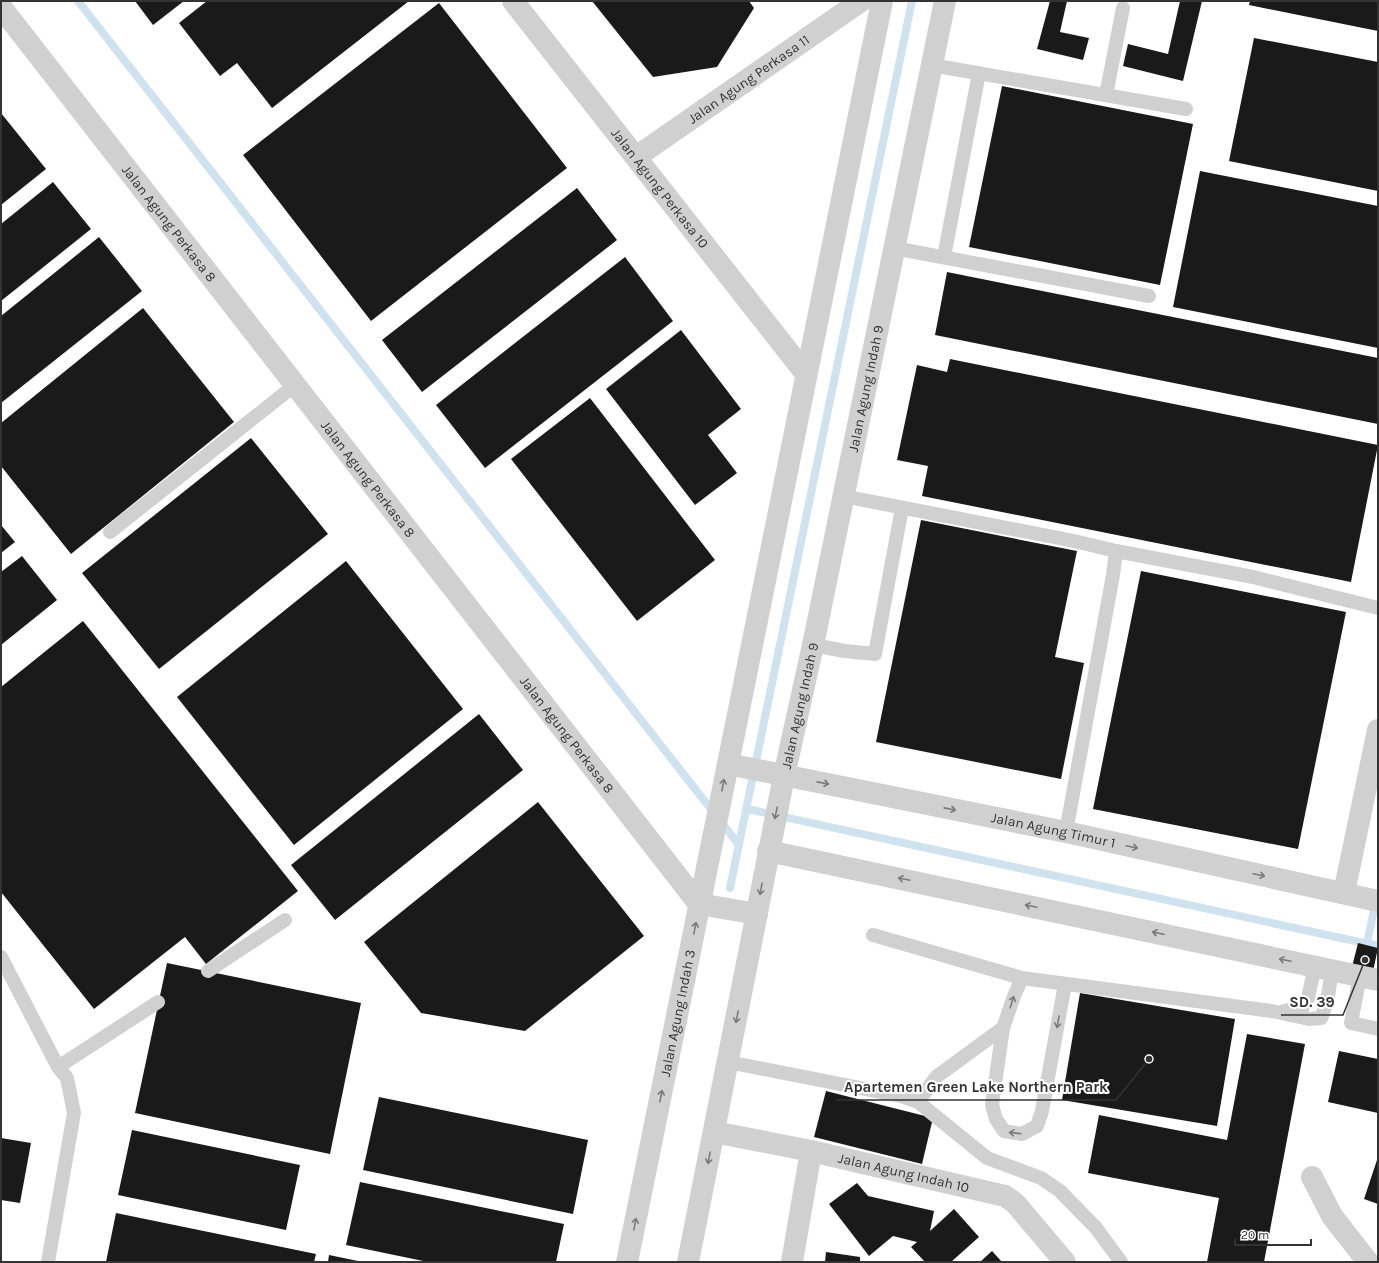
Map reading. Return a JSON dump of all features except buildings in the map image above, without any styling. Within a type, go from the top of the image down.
[{"type":"street","name":"Jalan Agung Perkasa 10","points":[[513,1],[806,374]]},
{"type":"street","name":"Jalan Agung Perkasa 11","points":[[636,157],[861,1]]},
{"type":"street","points":[[736,766],[806,374],[882,1]]},
{"type":"street","name":"Jalan Agung Indah 9","points":[[780,779],[813,645],[945,1]]},
{"type":"street","name":"Jalan Agung Perkasa 8","points":[[1,7],[699,904]]},
{"type":"street","points":[[1347,894],[1378,730]]},
{"type":"street","name":"Jalan Agung Timur 1","points":[[736,766],[780,779],[1066,832],[1378,901]]},
{"type":"street","name":"Jalan Agung Indah 3","points":[[627,1262],[719,806],[736,766]]},
{"type":"street","points":[[688,1262],[757,914],[780,779]]},
{"type":"street","points":[[770,844],[1369,978]]},
{"type":"street","points":[[699,904],[757,914]]},
{"type":"street","name":"Jalan Agung Indah 10","points":[[714,1132],[811,1151],[1005,1196],[1015,1203],[1065,1262]]},
{"type":"street","points":[[792,1262],[811,1151]]},
{"type":"street","points":[[1312,1177],[1332,1216],[1368,1262]]},
{"type":"lane","points":[[1106,95],[1123,8]]},
{"type":"lane","points":[[931,65],[1186,109]]},
{"type":"lane","points":[[944,258],[979,73]]},
{"type":"lane","points":[[894,248],[1149,296]]},
{"type":"lane","points":[[110,532],[295,385]]},
{"type":"lane","points":[[843,496],[1253,577],[1378,608]]},
{"type":"lane","points":[[813,645],[852,652],[875,654],[902,508]]},
{"type":"lane","points":[[1066,832],[1116,551]]},
{"type":"lane","points":[[208,971],[285,920]]},
{"type":"lane","points":[[873,935],[1022,978],[1272,1011],[1309,1019],[1321,1018],[1327,1002],[1323,968]]},
{"type":"lane","points":[[1,957],[58,1067],[67,1078],[74,1113],[48,1262]]},
{"type":"lane","points":[[1272,1011],[1290,1011],[1303,1007],[1323,968]]},
{"type":"lane","points":[[1022,978],[1003,1028],[992,1105],[996,1120],[1004,1131],[1022,1134],[1037,1126],[1042,1111],[1065,984]]},
{"type":"lane","points":[[1369,978],[1351,1023],[1378,1029]]},
{"type":"lane","points":[[58,1067],[158,1002]]},
{"type":"lane","points":[[918,1102],[936,1077],[1003,1028]]},
{"type":"lane","points":[[728,1062],[901,1096],[918,1102],[987,1158],[1041,1178],[1060,1191],[1096,1228],[1121,1262]]},
{"type":"waterway","points":[[78,1],[739,845]]},
{"type":"waterway","points":[[730,888],[912,1]]},
{"type":"waterway","points":[[747,809],[1378,946]]},
{"type":"waterway","points":[[1367,943],[1376,901]]},
{"type":"place","name":"SD. 39","points":[[1365,960]]},
{"type":"place","name":"Apartemen Green Lake Northern Park","points":[[1149,1059]]}]
